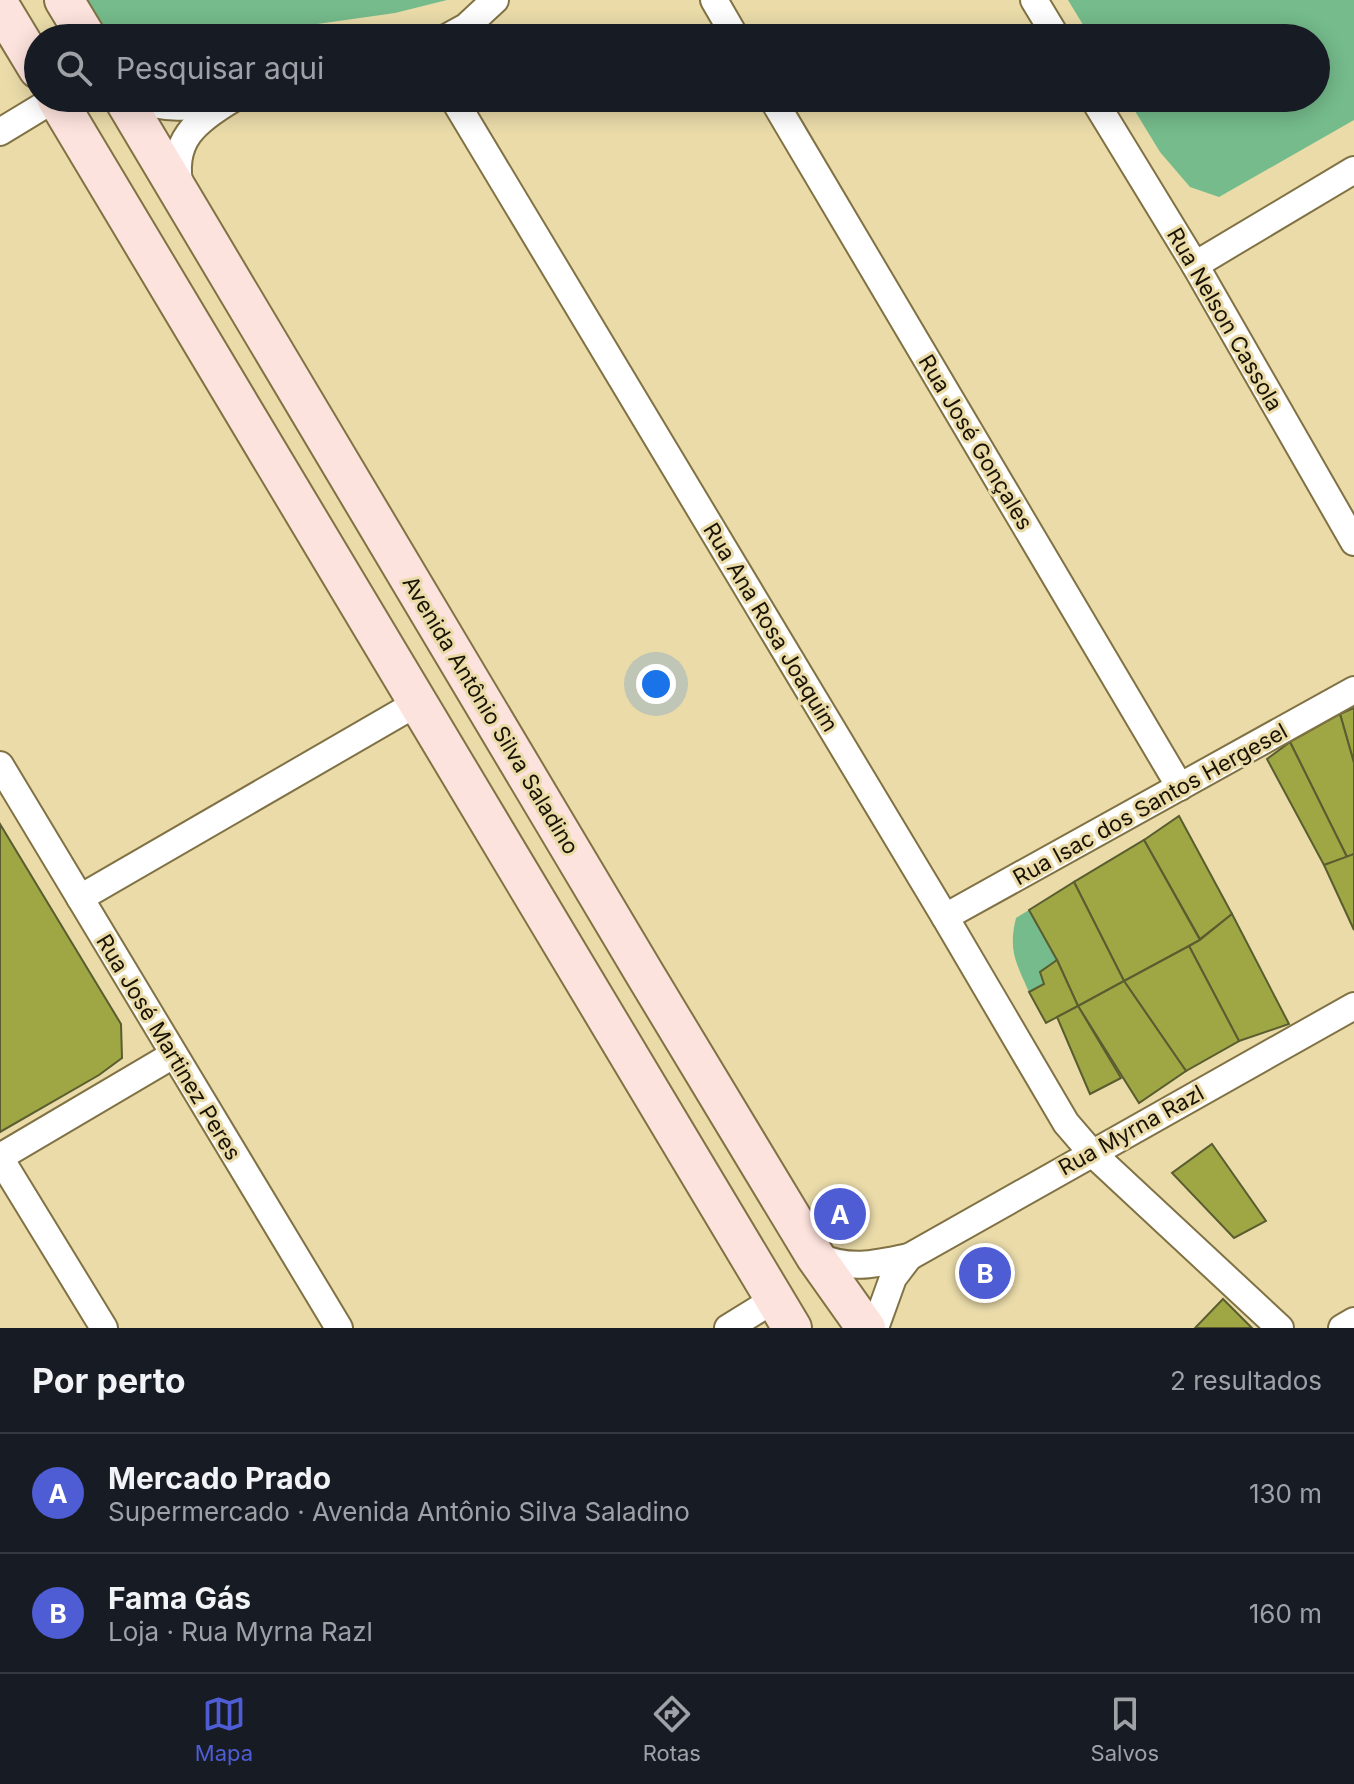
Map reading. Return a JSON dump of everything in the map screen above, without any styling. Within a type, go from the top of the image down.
[{"type":"main road","points":[[64,0],[79,24]]},
{"type":"main road","points":[[0,6],[24,46]]},
{"type":"main road","points":[[64,112],[783,1313]]},
{"type":"main road","name":"Avenida Antônio Silva Saladino","points":[[132,112],[815,1256],[866,1328]]},
{"type":"street","points":[[469,24],[495,0]]},
{"type":"street","points":[[714,0],[728,24]]},
{"type":"street","points":[[1034,0],[1049,24]]},
{"type":"street","points":[[0,132],[33,112]]},
{"type":"street","points":[[182,195],[176,161],[180,147],[202,121],[214,112]]},
{"type":"street","name":"Rua Ana Rosa Joaquim","points":[[461,112],[1066,1123],[1091,1152],[1280,1328]]},
{"type":"street","name":"Rua José Gonçales","points":[[780,112],[1180,787]]},
{"type":"street","name":"Rua Nelson Cassola","points":[[1102,112],[1195,265],[1354,542]]},
{"type":"street","points":[[1195,265],[1354,170]]},
{"type":"street","name":"Rua Isac dos Santos Hergesel","points":[[945,917],[1354,690]]},
{"type":"street","points":[[80,898],[417,703]]},
{"type":"street","name":"Rua José Martinez Peres","points":[[0,765],[339,1328]]},
{"type":"street","name":"Rua Myrna Razl","points":[[815,1256],[848,1266],[868,1266],[909,1257],[1354,1006]]},
{"type":"street","points":[[104,1328],[0,1158],[173,1055]]},
{"type":"street","name":"Rua Myrna Razl","points":[[875,1328],[893,1278],[909,1257]]},
{"type":"street","points":[[728,1328],[783,1313]]},
{"type":"street","points":[[1342,1328],[1354,1321]]},
{"type":"green space","points":[[84,0],[447,0],[395,13],[317,24],[99,24]]},
{"type":"green space","points":[[1068,0],[1354,0],[1354,120],[1219,197],[1190,187],[1160,152],[1136,112],[1330,112],[1330,24],[1083,24]]},
{"type":"green space","points":[[1029,910],[1057,960],[1040,972],[1044,984],[1029,992],[1017,964],[1013,939],[1016,918]]},
{"type":"building","points":[[1354,708],[1354,763],[1340,714]]},
{"type":"building","points":[[1340,714],[1354,763],[1354,854],[1347,857],[1290,742]]},
{"type":"building","points":[[1290,742],[1347,857],[1324,865],[1267,759]]},
{"type":"building","points":[[1179,816],[1232,914],[1200,939],[1144,840]]},
{"type":"building","points":[[0,824],[121,1024],[122,1058],[99,1075],[0,1132]]},
{"type":"building","points":[[1144,840],[1200,940],[1124,981],[1074,882]]},
{"type":"building","points":[[1354,854],[1354,930],[1324,865]]},
{"type":"building","points":[[1074,882],[1124,981],[1078,1006],[1029,910]]},
{"type":"building","points":[[1232,914],[1289,1024],[1239,1041],[1189,946]]},
{"type":"building","points":[[1189,946],[1239,1041],[1186,1071],[1124,981]]},
{"type":"building","points":[[1057,960],[1078,1006],[1046,1023],[1029,992],[1044,984],[1040,972]]},
{"type":"building","points":[[1124,981],[1186,1071],[1139,1103],[1078,1006]]},
{"type":"building","points":[[1078,1006],[1121,1078],[1090,1094],[1057,1017]]},
{"type":"building","points":[[1212,1144],[1266,1221],[1234,1238],[1172,1173]]},
{"type":"building","points":[[1223,1299],[1252,1328],[1195,1328]]},
{"type":"place","name":"Mercado Prado","points":[[840,1214]]},
{"type":"place","name":"Fama Gás","points":[[985,1273]]}]
